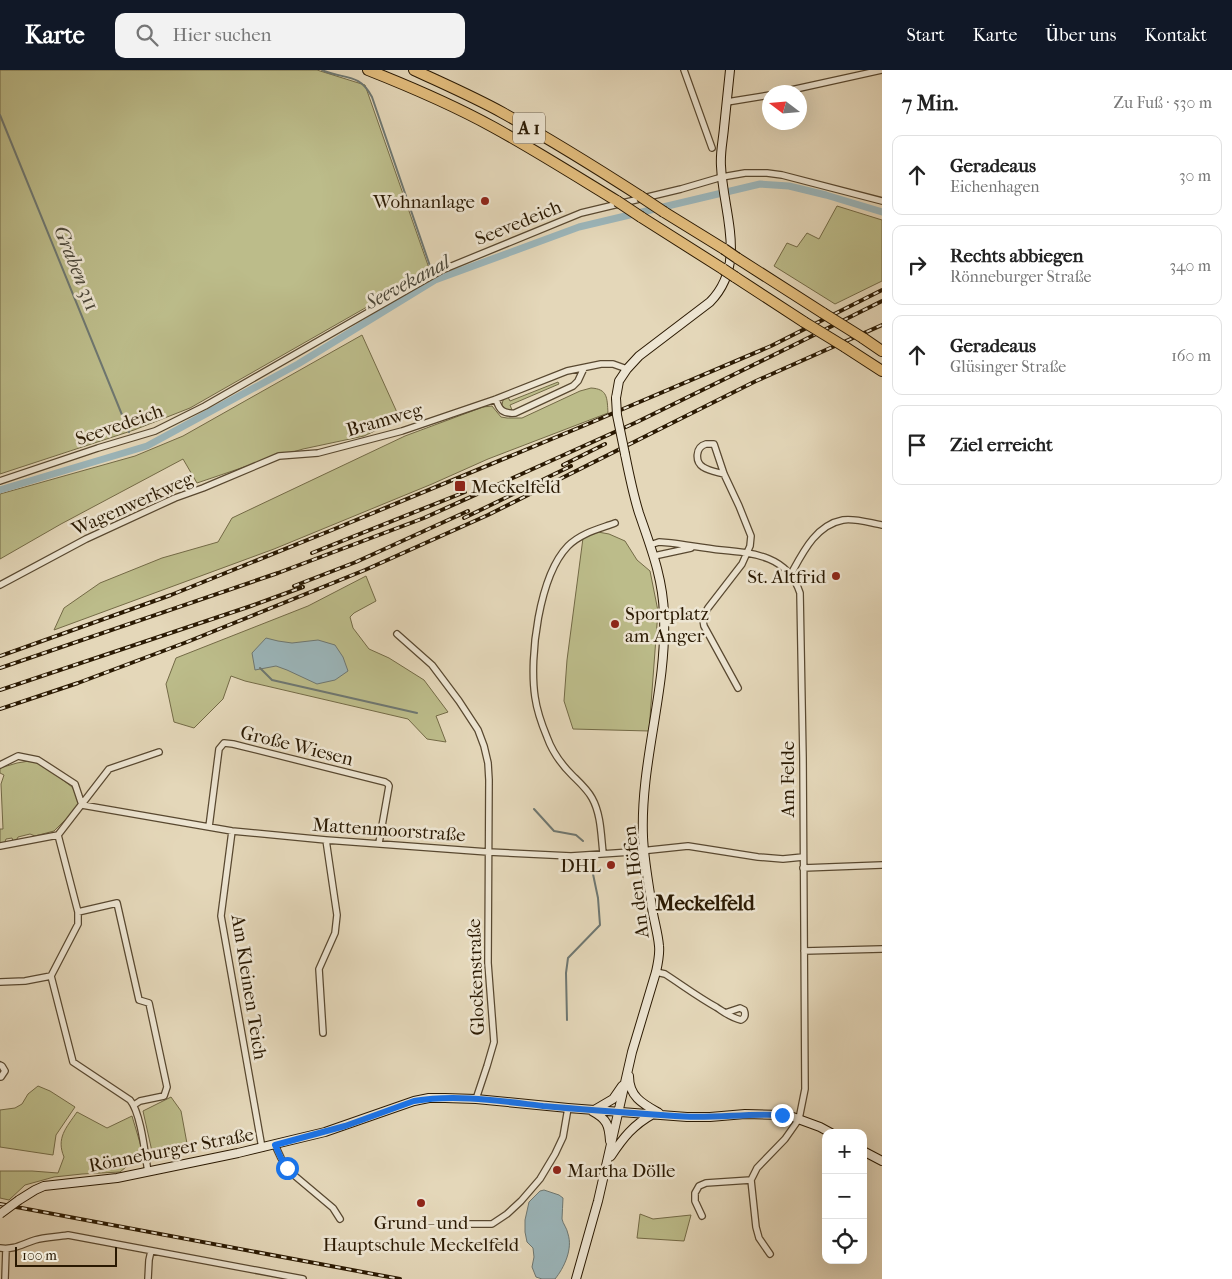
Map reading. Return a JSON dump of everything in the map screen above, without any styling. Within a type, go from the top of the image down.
[{"type":"highway","name":"A 1","points":[[368,70],[445,103],[493,127],[552,161],[882,371]]},
{"type":"highway","name":"A 1","points":[[414,70],[460,91],[564,148],[882,351]]},
{"type":"street","points":[[684,70],[712,148]]},
{"type":"street","points":[[626,369],[639,356],[710,302],[718,294],[729,269],[731,247],[723,187],[721,154],[730,70]]},
{"type":"street","points":[[807,86],[882,70]]},
{"type":"street","points":[[726,102],[762,96]]},
{"type":"street","name":"Seevedeich","points":[[0,481],[155,431],[205,406],[442,270],[581,213],[744,173],[767,173],[782,176],[882,201]]},
{"type":"street","name":"Bramweg","points":[[279,456],[318,453],[402,431],[496,399],[567,370],[601,364],[613,364],[626,369]]},
{"type":"street","points":[[496,399],[497,405],[502,411],[508,414],[520,411],[573,386],[584,368]]},
{"type":"street","name":"An den Höfen","points":[[610,1149],[628,1067],[656,972],[659,947],[652,908],[643,823],[646,774],[665,635],[662,593],[654,556],[633,492],[617,415],[616,398],[619,381],[626,369]]},
{"type":"street","points":[[724,474],[703,467],[698,461],[697,454],[700,447],[714,444],[724,474],[751,536],[748,553],[742,564],[708,608],[703,621],[738,688]]},
{"type":"street","name":"Wagenwerkweg","points":[[0,585],[86,539],[175,498],[279,456]]},
{"type":"street","points":[[650,544],[659,542],[748,553],[766,557],[791,574],[809,543],[825,528],[844,520],[882,525]]},
{"type":"street","points":[[603,853],[598,812],[592,797],[558,757],[548,739],[541,719],[535,698],[533,671],[534,643],[541,604],[558,559],[569,545],[582,534],[615,523]]},
{"type":"street","points":[[654,556],[696,547]]},
{"type":"street","name":"Am Felde","points":[[791,574],[797,585],[800,598],[805,1090],[799,1119]]},
{"type":"street","name":"Glockenstraße","points":[[397,634],[432,665],[459,701],[478,730],[488,762],[490,780],[488,963],[494,1042],[476,1099]]},
{"type":"street","name":"Große Wiesen","points":[[209,827],[219,749],[224,743],[385,782],[389,786],[379,843]]},
{"type":"street","points":[[0,846],[58,835],[110,769],[159,752]]},
{"type":"street","points":[[0,765],[18,756],[38,760],[75,784],[82,805]]},
{"type":"street","name":"Mattenmoorstraße","points":[[82,805],[232,831],[488,852],[571,856],[688,846],[758,857],[803,858]]},
{"type":"street","name":"Am Kleinen Teich","points":[[232,831],[221,916],[262,1148]]},
{"type":"street","points":[[58,835],[78,912],[78,924],[51,976],[73,1062],[130,1100],[134,1105],[148,1172]]},
{"type":"street","points":[[323,1033],[319,970],[335,933],[338,915],[326,840]]},
{"type":"street","points":[[803,868],[882,866]]},
{"type":"street","points":[[78,912],[117,904],[139,1000],[149,1003],[167,1087],[164,1096],[140,1101],[134,1105]]},
{"type":"street","points":[[804,951],[882,948]]},
{"type":"street","points":[[656,972],[665,974],[725,1013]]},
{"type":"street","points":[[0,982],[51,976]]},
{"type":"street","points":[[0,1065],[5,1071],[0,1077]]},
{"type":"street","points":[[628,1067],[629,1084],[632,1093],[642,1104],[662,1115]]},
{"type":"street","points":[[576,1279],[610,1149],[607,1122],[593,1110],[613,1099],[626,1077]]},
{"type":"street","name":"Rönneburger Straße","points":[[0,1214],[19,1200],[44,1186],[103,1181],[262,1148],[345,1126],[414,1101],[437,1098],[476,1099],[593,1110],[704,1117],[775,1114],[790,1116],[824,1129]]},
{"type":"street","points":[[464,1224],[492,1224],[521,1201],[540,1179],[555,1154],[563,1136],[568,1108]]},
{"type":"street","points":[[608,1160],[632,1128],[653,1114]]},
{"type":"street","points":[[770,1254],[759,1238],[751,1180],[757,1168],[785,1139],[799,1119]]},
{"type":"street","points":[[275,1145],[287,1168],[333,1208],[340,1219]]},
{"type":"street","points":[[867,1153],[882,1161]]},
{"type":"street","points":[[702,1216],[695,1201],[695,1193],[699,1186],[706,1183],[751,1180]]},
{"type":"street","points":[[5,1279],[3,1248],[18,1247],[35,1240],[68,1235],[303,1279]]},
{"type":"street","points":[[148,1279],[151,1251]]},
{"type":"green space","points":[[0,70],[317,70],[365,85],[430,271],[190,408],[134,430],[0,474]]},
{"type":"green space","points":[[837,206],[882,220],[882,281],[835,304],[774,266],[787,243],[797,247],[807,233],[819,239]]},
{"type":"green space","points":[[362,335],[400,419],[364,436],[303,449],[197,483],[183,459],[0,559],[0,494],[135,456],[183,436]]},
{"type":"green space","points":[[558,382],[559,384],[510,405],[512,410],[505,409],[502,405],[503,400],[508,397],[510,401]]},
{"type":"green space","points":[[591,388],[604,392],[607,399],[608,413],[488,459],[274,549],[54,630],[64,608],[100,583],[162,558],[218,542],[232,518],[405,436],[483,407],[492,406],[501,417],[522,418],[580,391]]},
{"type":"green space","name":"Sportplatz am Anger","points":[[598,532],[609,534],[625,541],[637,560],[650,571],[658,611],[649,731],[573,729],[564,701],[567,660],[583,538]]},
{"type":"green space","points":[[366,576],[376,601],[350,617],[353,628],[369,649],[389,658],[424,680],[448,712],[436,716],[446,742],[427,739],[408,719],[245,681],[231,676],[223,699],[194,728],[174,722],[166,684],[176,658],[308,606]]},
{"type":"green space","points":[[29,761],[46,767],[72,787],[80,802],[77,808],[54,831],[35,836],[30,834],[18,837],[16,841],[13,841],[12,838],[6,839],[4,844],[0,845],[0,829],[3,829],[1,784],[4,775],[0,773],[0,768]]},
{"type":"green space","points":[[38,1086],[50,1091],[75,1107],[56,1135],[53,1155],[0,1147],[0,1110],[15,1108],[22,1104],[28,1094]]},
{"type":"green space","points":[[171,1097],[181,1111],[188,1149],[153,1156],[143,1111]]},
{"type":"green space","points":[[77,1112],[107,1128],[132,1116],[143,1153],[120,1172],[54,1177],[25,1185],[9,1200],[0,1198],[0,1171],[58,1173],[64,1157],[61,1144],[63,1133]]},
{"type":"green space","points":[[640,1214],[653,1219],[691,1215],[684,1241],[637,1238]]},
{"type":"water","points":[[266,638],[292,643],[318,640],[335,645],[343,657],[348,671],[335,680],[317,684],[276,666],[255,670],[252,653]]},
{"type":"water","points":[[544,1190],[563,1198],[562,1219],[569,1240],[567,1258],[555,1279],[536,1277],[532,1267],[533,1248],[527,1242],[525,1232],[525,1220],[529,1202],[540,1191]]},
{"type":"waterway","points":[[322,70],[356,80],[367,89],[372,97],[430,266]]},
{"type":"waterway","name":"Graben 311","points":[[0,115],[129,432]]},
{"type":"waterway","name":"Seevekanal","points":[[0,490],[147,446],[298,364],[435,280],[579,227],[760,184],[789,186],[882,212]]},
{"type":"waterway","points":[[260,668],[272,680],[417,713]]},
{"type":"waterway","points":[[534,809],[554,831],[576,835],[583,841]]},
{"type":"waterway","points":[[567,1020],[566,973],[568,958],[600,925],[598,898],[593,874]]},
{"type":"railway","points":[[0,656],[171,595],[583,426],[771,346],[882,290]]},
{"type":"railway","points":[[0,668],[278,573],[424,518],[637,422],[882,301]]},
{"type":"railway","points":[[0,709],[78,683],[187,642],[365,570],[488,515],[756,381],[882,325]]},
{"type":"railway","points":[[563,465],[605,444]]},
{"type":"railway","points":[[464,518],[571,466]]},
{"type":"railway","points":[[312,553],[465,492]]},
{"type":"railway","points":[[294,586],[356,562],[468,511]]},
{"type":"railway","points":[[0,690],[303,587]]},
{"type":"railway","points":[[0,1204],[400,1279]]},
{"type":"place","name":"Wohnanlage","points":[[485,201]]},
{"type":"place","name":"Meckelfeld","points":[[460,486]]},
{"type":"place","name":"St. Altfrid","points":[[836,576]]},
{"type":"place","name":"Sportplatz am Anger","points":[[615,624]]},
{"type":"place","name":"DHL","points":[[611,865]]},
{"type":"place","name":"Martha Dölle","points":[[557,1170]]},
{"type":"place","name":"Grund- und Hauptschule Meckelfeld","points":[[421,1203]]},
{"type":"district","name":"Meckelfeld","points":[[705,903]]},
{"type":"route","points":[[287,1168],[275,1145],[345,1126],[414,1101],[429,1098],[476,1099],[687,1117],[745,1114],[782,1115]]}]
